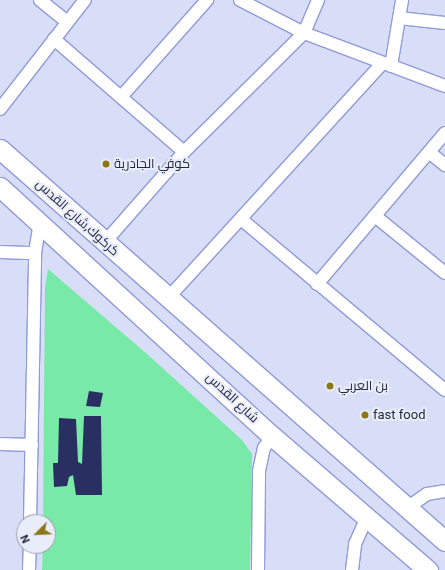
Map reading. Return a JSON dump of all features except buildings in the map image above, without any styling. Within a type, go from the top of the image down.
[{"type":"main road","name":"كركوك,شارع القدس","points":[[0,149],[162,292]]},
{"type":"main road","points":[[0,187],[40,222]]},
{"type":"main road","name":"شارع القدس","points":[[40,222],[272,436],[428,570]]},
{"type":"main road","points":[[162,292],[445,541]]},
{"type":"street","points":[[40,0],[67,22]]},
{"type":"street","points":[[0,109],[85,0]]},
{"type":"street","points":[[121,97],[207,0]]},
{"type":"street","points":[[240,0],[304,33],[445,86]]},
{"type":"street","points":[[105,242],[184,152],[304,33],[318,0]]},
{"type":"street","points":[[162,292],[241,220],[387,64],[402,0]]},
{"type":"street","points":[[399,18],[445,22]]},
{"type":"street","points":[[54,39],[184,152]]},
{"type":"street","points":[[317,284],[445,133]]},
{"type":"street","points":[[429,152],[445,165]]},
{"type":"street","points":[[375,216],[445,273]]},
{"type":"street","points":[[241,220],[445,390]]},
{"type":"street","points":[[30,514],[35,253],[40,222]]},
{"type":"street","points":[[0,252],[35,253]]},
{"type":"street","points":[[258,570],[259,471],[264,448],[272,436]]},
{"type":"street","points":[[0,444],[32,445]]},
{"type":"street","points":[[406,508],[427,494],[445,491]]},
{"type":"street","points":[[352,570],[355,544],[367,517]]},
{"type":"street","points":[[29,570],[30,554]]},
{"type":"green space","points":[[48,269],[147,354],[242,440],[252,454],[250,570],[42,570],[43,554],[56,554],[56,514],[43,514],[45,288]]},
{"type":"place","name":"كوفي الجادرية","points":[[106,164]]},
{"type":"place","name":"بن العربي","points":[[330,386]]},
{"type":"place","name":"fast food","points":[[365,415]]}]
